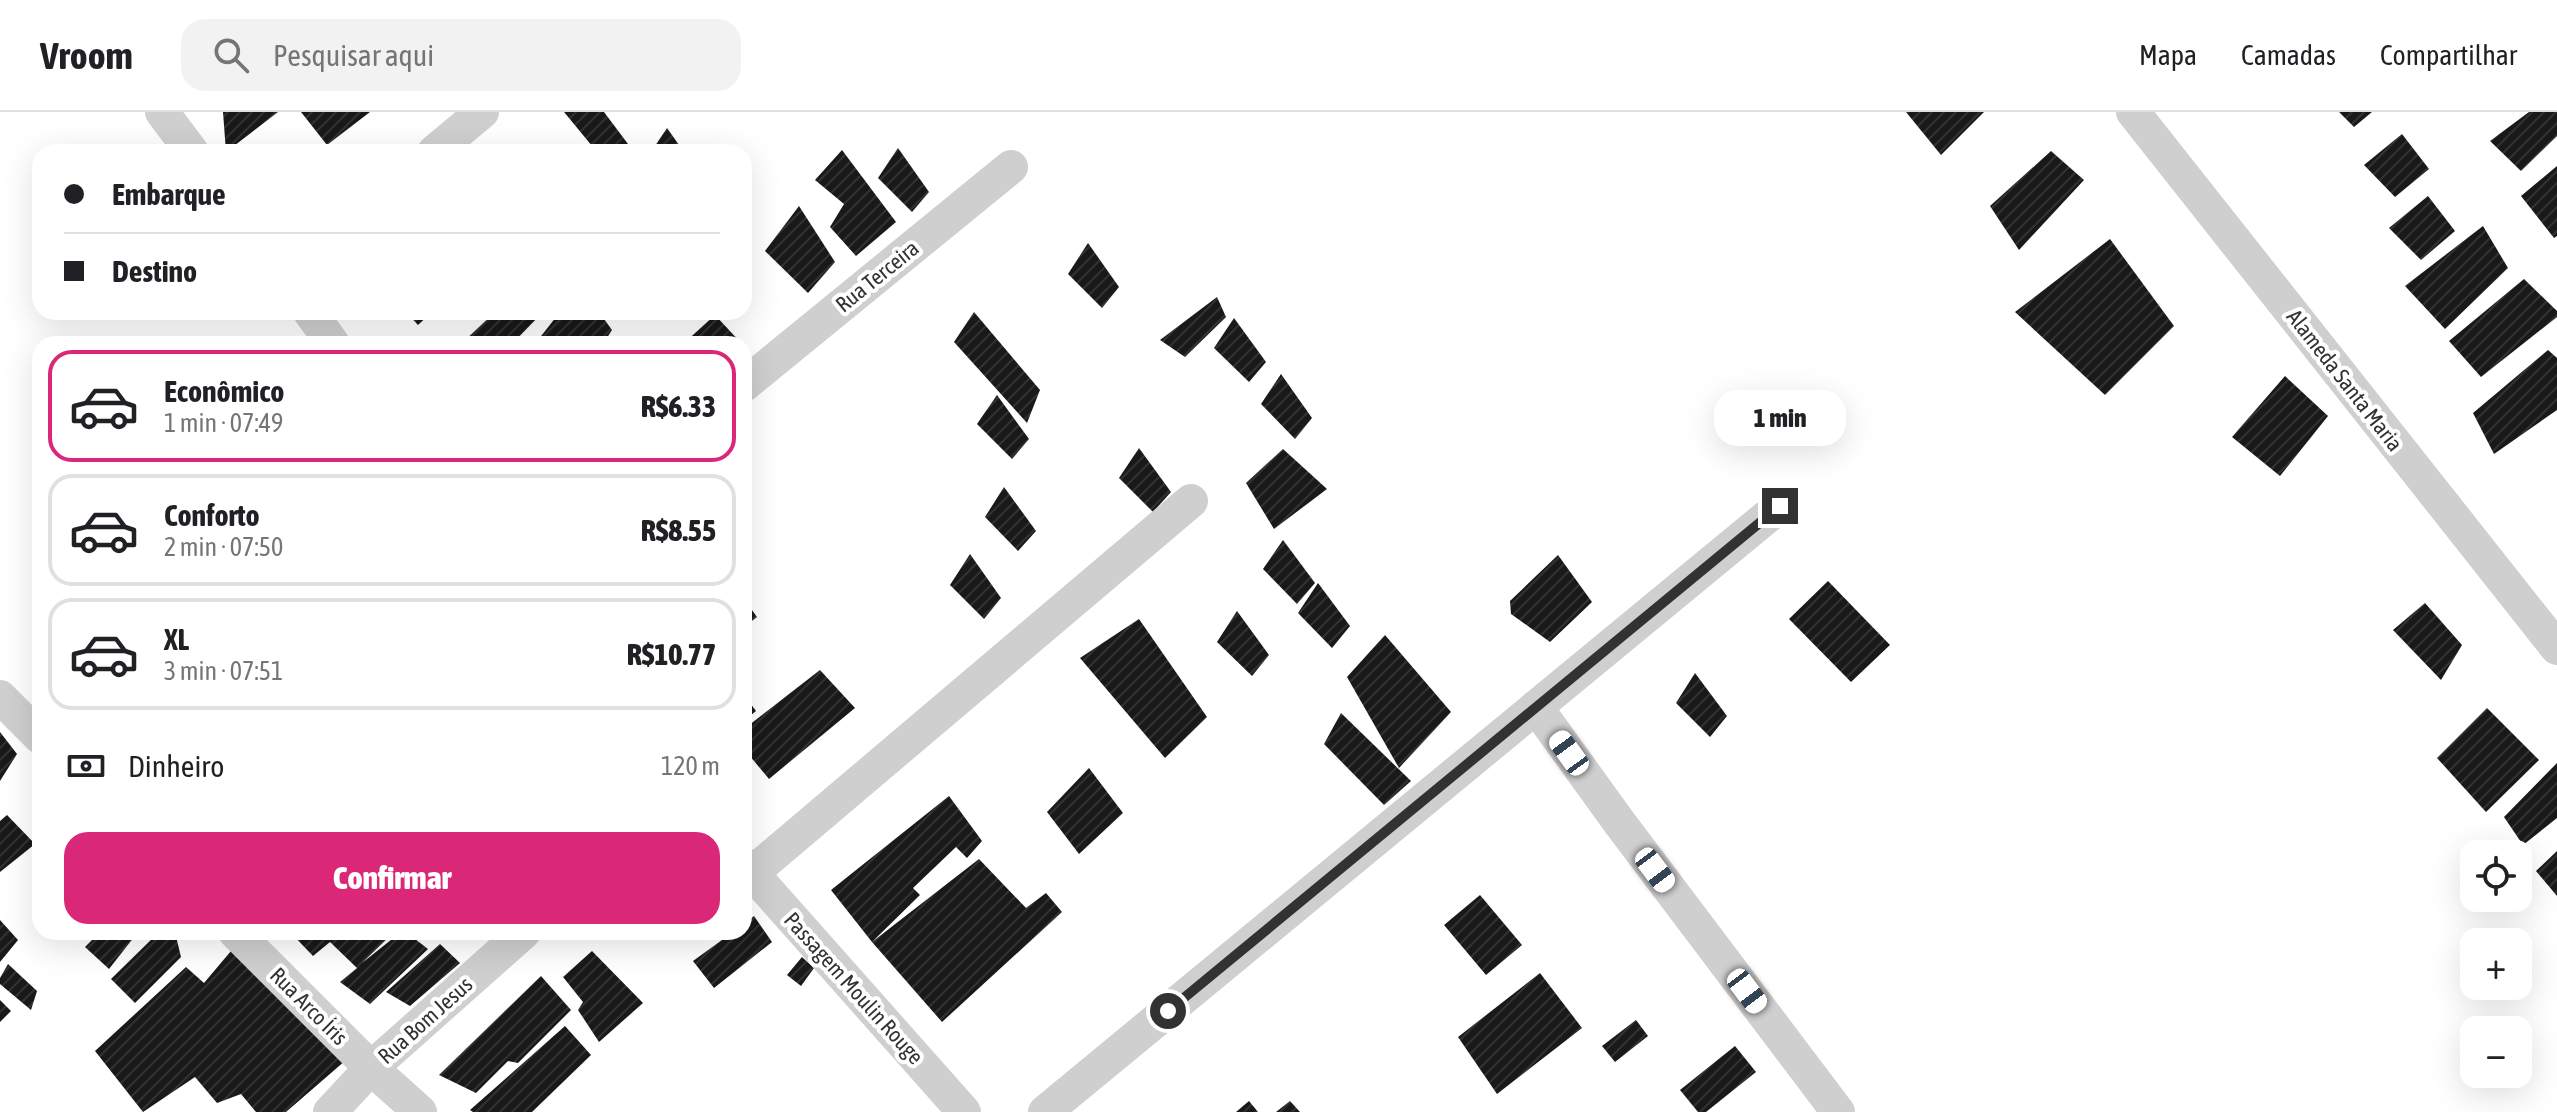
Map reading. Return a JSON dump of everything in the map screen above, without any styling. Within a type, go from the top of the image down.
[{"type":"street","points":[[162,112],[186,144]]},
{"type":"street","points":[[444,144],[482,112]]},
{"type":"street","name":"Alameda Santa Maria","points":[[2133,112],[2557,648]]},
{"type":"street","name":"Rua Terceira","points":[[752,378],[1011,167]]},
{"type":"street","points":[[752,865],[1191,501]]},
{"type":"street","points":[[1045,1112],[1780,506]]},
{"type":"street","points":[[0,697],[32,729]]},
{"type":"street","points":[[1536,707],[1838,1112]]},
{"type":"street","name":"Passagem Moulin Rouge","points":[[752,873],[964,1112]]},
{"type":"street","name":"Rua Arco Íris","points":[[243,940],[371,1068],[420,1112]]},
{"type":"street","name":"Rua Bom Jesus","points":[[330,1112],[371,1068],[515,940]]},
{"type":"building","points":[[223,112],[278,112],[236,144],[225,144]]},
{"type":"building","points":[[301,112],[370,112],[328,144]]},
{"type":"building","points":[[564,112],[604,112],[628,144],[590,144]]},
{"type":"building","points":[[1906,112],[1984,112],[1941,155]]},
{"type":"building","points":[[2339,112],[2372,112],[2354,127]]},
{"type":"building","points":[[2529,112],[2557,112],[2557,136],[2521,171],[2490,141]]},
{"type":"building","points":[[667,128],[678,144],[656,144]]},
{"type":"building","points":[[2402,134],[2429,169],[2395,197],[2364,165]]},
{"type":"building","points":[[898,148],[929,192],[912,212],[878,178]]},
{"type":"building","points":[[842,150],[896,222],[856,256],[830,227],[844,204],[815,180]]},
{"type":"building","points":[[2051,151],[2084,180],[2019,250],[1990,206]]},
{"type":"building","points":[[2557,166],[2557,236],[2554,238],[2521,196]]},
{"type":"building","points":[[2428,196],[2455,231],[2421,260],[2389,228]]},
{"type":"building","points":[[799,206],[835,262],[808,293],[765,251]]},
{"type":"building","points":[[2483,226],[2508,268],[2445,329],[2405,286]]},
{"type":"building","points":[[2110,239],[2174,326],[2105,395],[2015,312]]},
{"type":"building","points":[[1088,243],[1119,287],[1102,308],[1068,274]]},
{"type":"building","points":[[2524,279],[2557,311],[2557,317],[2481,377],[2449,341]]},
{"type":"building","points":[[1217,297],[1226,317],[1185,357],[1160,340]]},
{"type":"building","points":[[974,312],[1040,390],[1027,423],[954,342]]},
{"type":"building","points":[[1234,318],[1266,362],[1249,382],[1214,348]]},
{"type":"building","points":[[486,320],[535,320],[520,336],[470,336]]},
{"type":"building","points":[[554,320],[605,320],[612,330],[608,336],[541,336]]},
{"type":"building","points":[[709,320],[720,320],[735,336],[692,336]]},
{"type":"building","points":[[2548,350],[2557,358],[2557,410],[2494,454],[2473,413]]},
{"type":"building","points":[[1281,374],[1312,418],[1295,439],[1261,404]]},
{"type":"building","points":[[2285,376],[2328,416],[2280,476],[2232,437]]},
{"type":"building","points":[[997,395],[1029,439],[1012,459],[977,424]]},
{"type":"building","points":[[1139,448],[1171,492],[1153,512],[1119,478]]},
{"type":"building","points":[[1283,449],[1327,489],[1274,529],[1246,483]]},
{"type":"building","points":[[1004,487],[1036,531],[1018,551],[985,517]]},
{"type":"building","points":[[1283,540],[1315,583],[1297,604],[1263,569]]},
{"type":"building","points":[[970,554],[1001,598],[984,619],[950,585]]},
{"type":"building","points":[[1558,555],[1592,602],[1550,642],[1511,614],[1510,601]]},
{"type":"building","points":[[1828,581],[1890,645],[1851,682],[1789,619]]},
{"type":"building","points":[[1318,583],[1350,626],[1332,648],[1298,613]]},
{"type":"building","points":[[2425,603],[2462,645],[2441,680],[2393,630]]},
{"type":"building","points":[[1237,611],[1269,655],[1252,676],[1217,642]]},
{"type":"building","points":[[1139,619],[1207,717],[1165,758],[1080,658]]},
{"type":"building","points":[[1385,635],[1451,712],[1399,768],[1347,677]]},
{"type":"building","points":[[820,670],[855,708],[769,779],[752,759],[752,723]]},
{"type":"building","points":[[1695,673],[1727,716],[1710,737],[1676,703]]},
{"type":"building","points":[[2487,708],[2539,760],[2486,812],[2437,758]]},
{"type":"building","points":[[1341,713],[1411,781],[1384,805],[1324,744]]},
{"type":"building","points":[[0,732],[17,754],[0,781]]},
{"type":"building","points":[[2557,763],[2557,818],[2529,840],[2520,840],[2504,817]]},
{"type":"building","points":[[1089,768],[1123,813],[1079,854],[1047,812]]},
{"type":"building","points":[[949,796],[982,841],[967,858],[956,847],[913,888],[920,895],[872,942],[831,890]]},
{"type":"building","points":[[7,815],[32,841],[32,846],[0,872],[0,821]]},
{"type":"building","points":[[2557,851],[2557,896],[2536,871]]},
{"type":"building","points":[[979,859],[1026,908],[1046,893],[1062,912],[942,1022],[872,942]]},
{"type":"building","points":[[1480,895],[1522,945],[1486,975],[1444,925]]},
{"type":"building","points":[[754,916],[772,942],[714,988],[693,961],[722,940],[752,940]]},
{"type":"building","points":[[0,920],[18,940],[0,962]]},
{"type":"building","points":[[92,940],[132,940],[109,969],[85,947]]},
{"type":"building","points":[[151,940],[177,940],[181,957],[135,1003],[111,979]]},
{"type":"building","points":[[298,940],[386,940],[362,963],[391,940],[416,940],[428,949],[370,1004],[340,982],[357,968],[330,942],[313,956]]},
{"type":"building","points":[[440,944],[460,963],[410,1006],[386,992]]},
{"type":"building","points":[[231,951],[346,1060],[286,1112],[256,1112],[241,1094],[217,1103],[195,1077],[143,1112],[95,1051],[186,967],[204,983]]},
{"type":"building","points":[[592,951],[643,1003],[599,1042],[578,1010],[583,1002],[563,977]]},
{"type":"building","points":[[802,957],[814,968],[801,986],[787,975]]},
{"type":"building","points":[[8,964],[37,991],[31,1010],[0,984]]},
{"type":"building","points":[[1540,973],[1582,1028],[1497,1094],[1458,1037]]},
{"type":"building","points":[[541,976],[571,1010],[518,1063],[508,1061],[476,1093],[439,1075]]},
{"type":"building","points":[[0,1000],[11,1011],[0,1022]]},
{"type":"building","points":[[1636,1020],[1648,1036],[1615,1062],[1602,1046]]},
{"type":"building","points":[[565,1026],[591,1055],[532,1112],[470,1110]]},
{"type":"building","points":[[1735,1046],[1756,1072],[1706,1112],[1698,1112],[1680,1090]]},
{"type":"building","points":[[1249,1101],[1258,1112],[1236,1112]]},
{"type":"building","points":[[1290,1101],[1300,1112],[1276,1112]]},
{"type":"route","points":[[1168,1011],[1780,506]]}]
